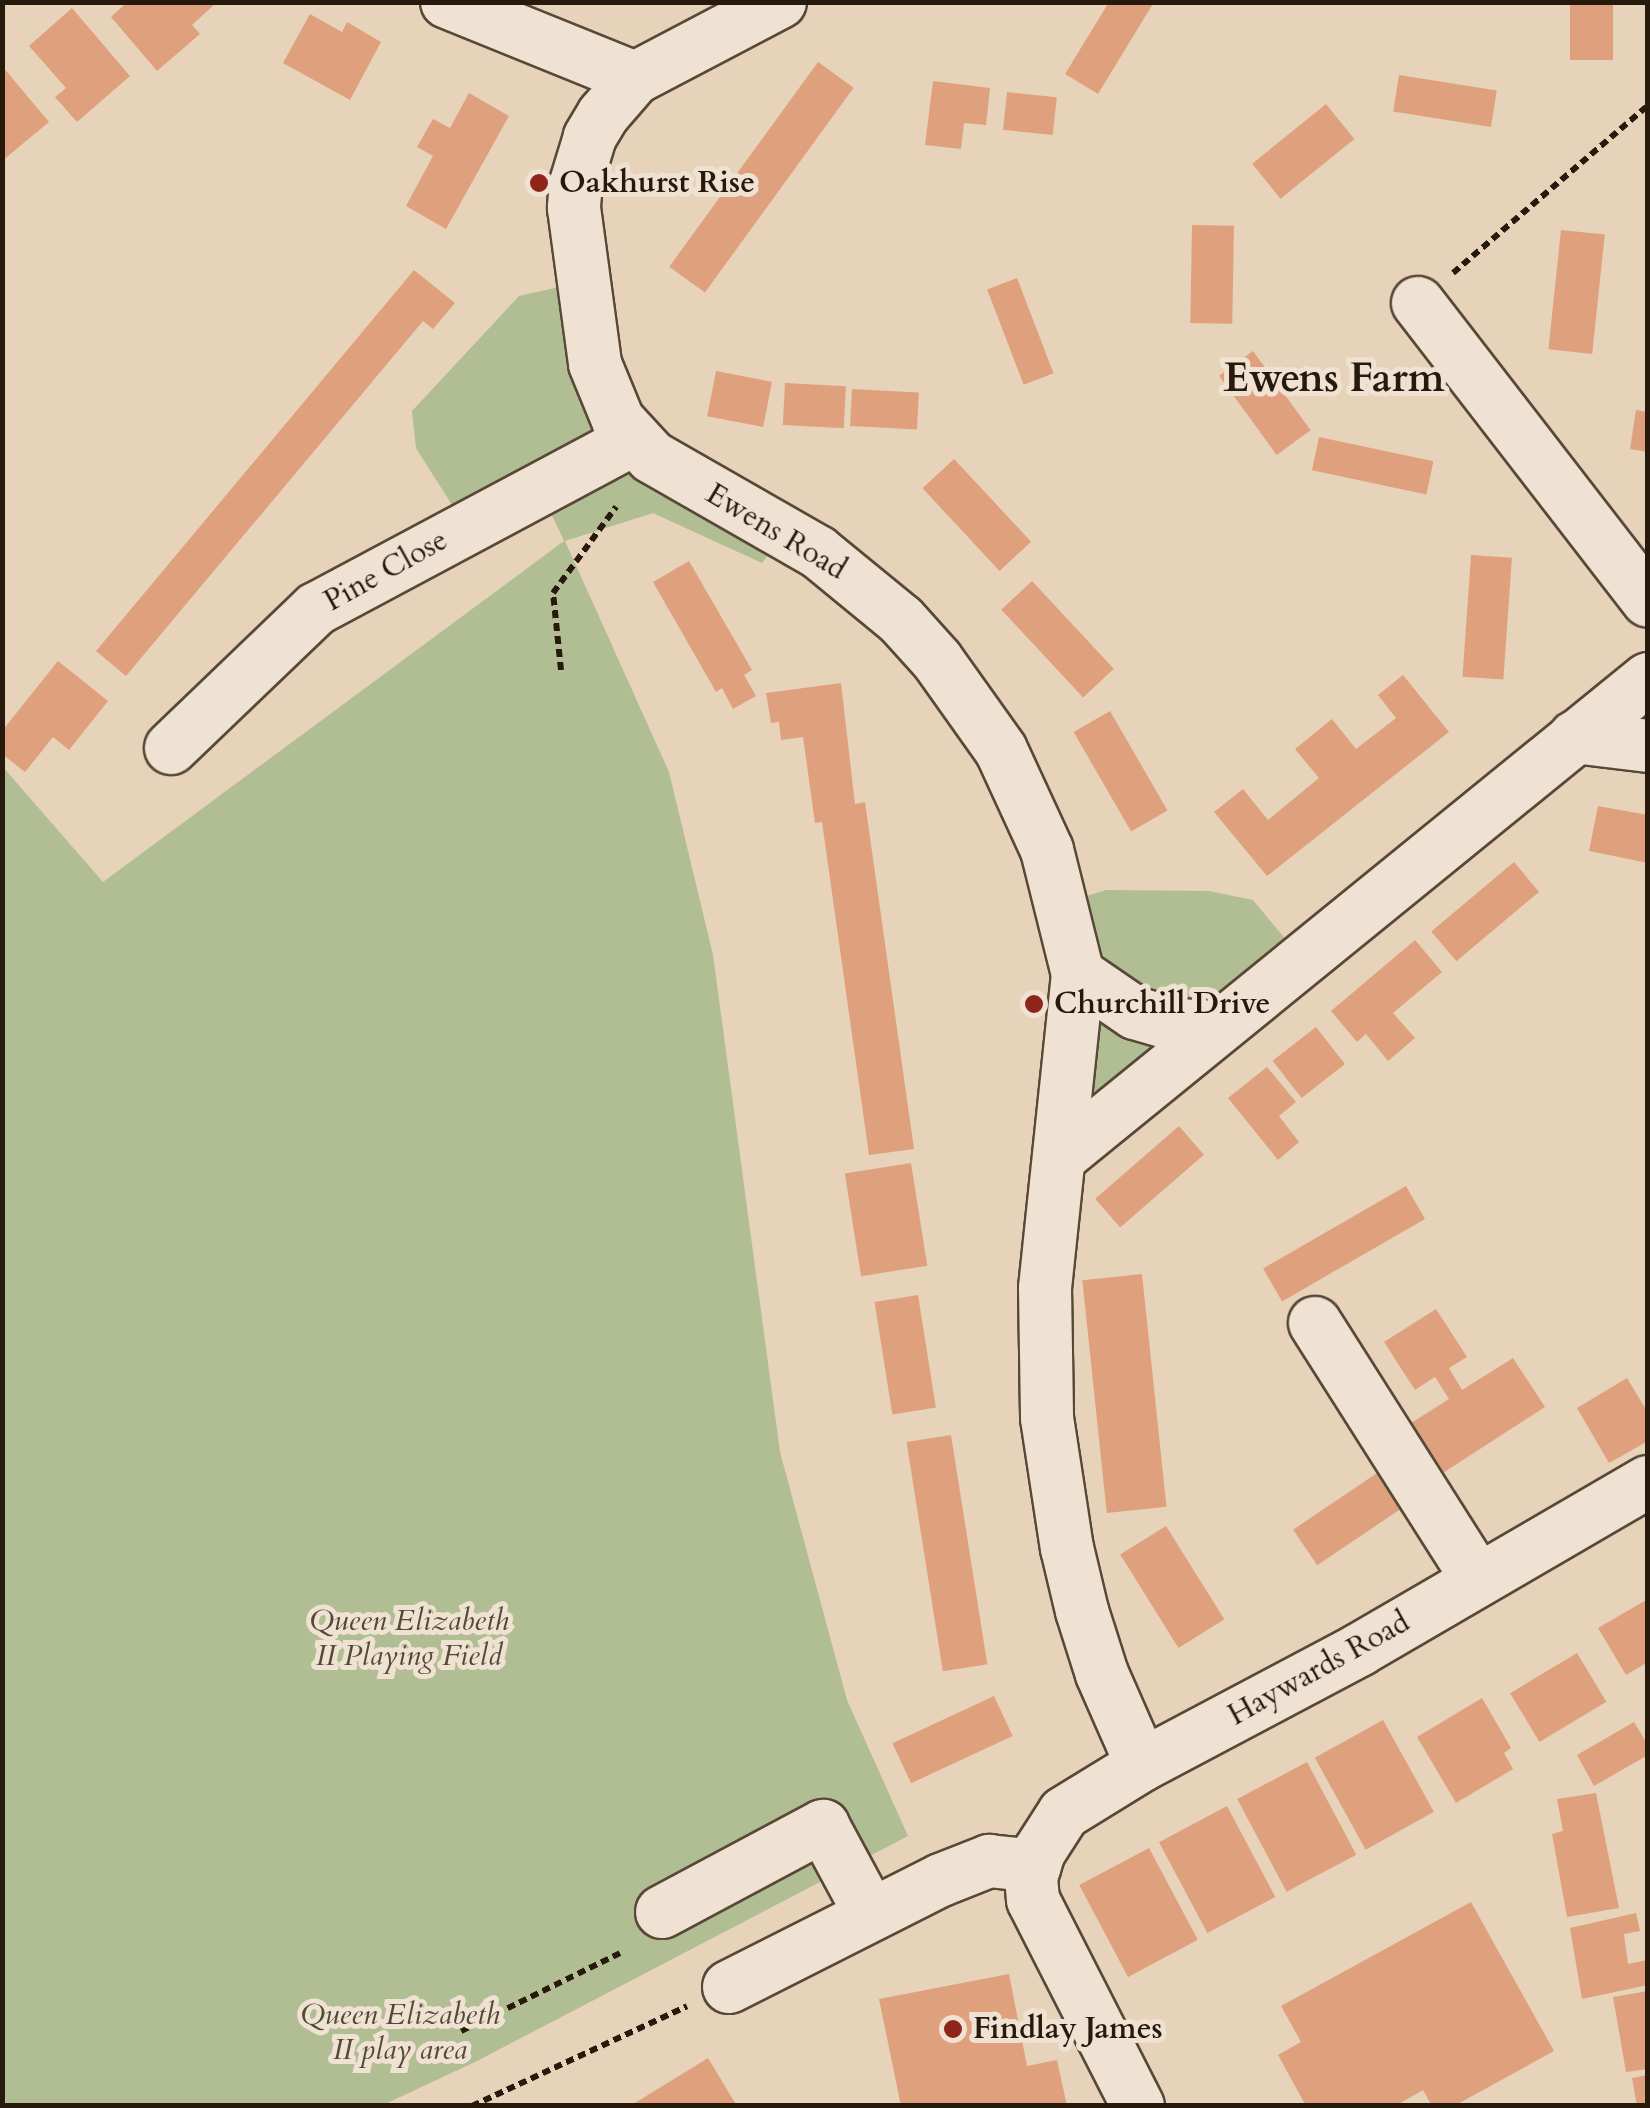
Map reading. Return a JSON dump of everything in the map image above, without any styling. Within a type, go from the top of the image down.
[{"type":"street","points":[[447,2],[635,78],[780,2]]},
{"type":"street","name":"Ewens Road","points":[[635,78],[610,105],[590,137],[574,208],[595,364],[606,399],[643,449],[818,552],[861,584],[938,660],[1001,750],[1026,800],[1064,903],[1078,974],[1059,1158]]},
{"type":"street","points":[[1418,303],[1648,602]]},
{"type":"street","name":"Pine Close","points":[[171,748],[316,609],[643,449]]},
{"type":"street","points":[[1142,1764],[1102,1674],[1087,1627],[1056,1483],[1044,1336],[1059,1158],[1648,679]]},
{"type":"street","points":[[1575,738],[1648,746]]},
{"type":"street","points":[[1078,974],[1135,1012],[1176,1025],[1217,1027]]},
{"type":"street","points":[[1315,1322],[1478,1580]]},
{"type":"street","name":"Haywards Road","points":[[1032,1878],[1051,1830],[1064,1813],[1142,1764],[1359,1650],[1648,1482]]},
{"type":"street","points":[[662,1912],[824,1826],[872,1915]]},
{"type":"street","points":[[729,1987],[990,1861],[1032,1878],[1138,2106]]},
{"type":"path","points":[[1418,303],[1648,105]]},
{"type":"path","points":[[561,670],[553,593],[643,449]]},
{"type":"path","points":[[461,2031],[620,1953]]},
{"type":"path","points":[[472,2106],[729,1987]]},
{"type":"green space","name":"Queen Elizabeth II Playing Field","points":[[582,282],[606,399],[786,531],[762,563],[653,513],[565,541],[669,772],[713,955],[780,1452],[847,1700],[908,1836],[477,2061],[383,2105],[3,2105],[2,766],[103,882],[564,541],[539,487],[466,527],[416,448],[412,411],[519,296]]},
{"type":"green space","points":[[1106,890],[1209,891],[1253,900],[1302,959],[1059,1158],[1064,903]]},
{"type":"building","points":[[127,2],[217,2],[192,25],[200,34],[157,71],[111,17]]},
{"type":"building","points":[[1109,2],[1154,2],[1098,94],[1065,74]]},
{"type":"building","points":[[1570,2],[1613,2],[1613,60],[1570,60]]},
{"type":"building","points":[[72,8],[130,76],[77,122],[55,97],[66,88],[29,46]]},
{"type":"building","points":[[310,14],[342,32],[347,22],[381,42],[350,100],[283,63]]},
{"type":"building","points":[[818,62],[854,88],[705,293],[669,267]]},
{"type":"building","points":[[2,66],[49,122],[2,161]]},
{"type":"building","points":[[1399,75],[1497,90],[1491,127],[1393,112]]},
{"type":"building","points":[[933,81],[990,88],[986,125],[964,123],[961,149],[925,145]]},
{"type":"building","points":[[1007,92],[1057,97],[1053,135],[1003,130]]},
{"type":"building","points":[[469,93],[509,116],[446,229],[406,206],[433,156],[417,147],[433,119],[450,128]]},
{"type":"building","points":[[1326,104],[1354,139],[1280,199],[1252,164]]},
{"type":"building","points":[[1192,225],[1234,226],[1232,324],[1190,323]]},
{"type":"building","points":[[1561,230],[1605,235],[1592,354],[1548,349]]},
{"type":"building","points":[[414,270],[455,303],[433,329],[423,321],[126,676],[96,651]]},
{"type":"building","points":[[1017,278],[1054,373],[1024,385],[987,289]]},
{"type":"building","points":[[1253,351],[1311,430],[1277,455],[1219,376]]},
{"type":"building","points":[[716,371],[772,382],[763,427],[707,416]]},
{"type":"building","points":[[785,383],[846,386],[844,428],[783,425]]},
{"type":"building","points":[[852,389],[919,393],[917,429],[850,426]]},
{"type":"building","points":[[1636,410],[1648,412],[1648,452],[1630,449]]},
{"type":"building","points":[[1319,437],[1433,461],[1426,495],[1312,470]]},
{"type":"building","points":[[954,459],[1031,542],[1000,571],[923,488]]},
{"type":"building","points":[[1471,555],[1512,558],[1503,680],[1462,677]]},
{"type":"building","points":[[689,561],[752,670],[744,675],[756,696],[733,709],[722,688],[716,692],[653,582]]},
{"type":"building","points":[[1032,581],[1114,669],[1083,697],[1001,610]]},
{"type":"building","points":[[58,661],[108,701],[69,750],[53,737],[25,772],[2,754],[2,731]]},
{"type":"building","points":[[1403,675],[1449,732],[1267,876],[1214,812],[1243,789],[1268,820],[1319,778],[1295,749],[1332,719],[1356,749],[1396,718],[1378,695]]},
{"type":"building","points":[[841,683],[855,804],[865,802],[914,1149],[869,1155],[822,822],[815,823],[803,737],[781,740],[779,722],[771,723],[766,693]]},
{"type":"building","points":[[1110,711],[1168,811],[1131,832],[1074,732]]},
{"type":"building","points":[[1598,806],[1648,815],[1648,863],[1589,851]]},
{"type":"building","points":[[1514,862],[1539,892],[1456,961],[1431,931]]},
{"type":"building","points":[[1415,940],[1442,972],[1393,1013],[1415,1038],[1388,1061],[1366,1034],[1357,1042],[1331,1011]]},
{"type":"building","points":[[1316,1027],[1345,1064],[1302,1098],[1273,1061]]},
{"type":"building","points":[[1267,1067],[1296,1102],[1279,1116],[1299,1142],[1278,1160],[1228,1098]]},
{"type":"building","points":[[1179,1126],[1204,1155],[1120,1228],[1095,1199]]},
{"type":"building","points":[[911,1163],[927,1266],[861,1276],[845,1173]]},
{"type":"building","points":[[1406,1186],[1425,1219],[1282,1301],[1263,1268]]},
{"type":"building","points":[[1142,1274],[1166,1507],[1107,1513],[1082,1280]]},
{"type":"building","points":[[918,1295],[936,1408],[892,1414],[875,1302]]},
{"type":"building","points":[[1436,1309],[1467,1357],[1449,1368],[1462,1390],[1513,1358],[1545,1407],[1432,1480],[1400,1430],[1449,1399],[1435,1377],[1415,1390],[1384,1342]]},
{"type":"building","points":[[1627,1378],[1648,1413],[1648,1441],[1609,1463],[1577,1408]]},
{"type":"building","points":[[951,1435],[987,1664],[943,1671],[907,1442]]},
{"type":"building","points":[[1386,1467],[1410,1503],[1317,1565],[1293,1530]]},
{"type":"building","points":[[1166,1526],[1224,1619],[1178,1648],[1120,1555]]},
{"type":"building","points":[[1648,1599],[1648,1662],[1626,1675],[1598,1628]]},
{"type":"building","points":[[1577,1653],[1606,1702],[1539,1742],[1510,1693]]},
{"type":"building","points":[[994,1696],[1013,1736],[911,1783],[892,1743]]},
{"type":"building","points":[[1482,1698],[1511,1748],[1504,1753],[1513,1769],[1456,1803],[1417,1737]]},
{"type":"building","points":[[1383,1720],[1434,1812],[1366,1850],[1315,1758]]},
{"type":"building","points":[[1634,1722],[1648,1745],[1648,1755],[1594,1786],[1577,1755]]},
{"type":"building","points":[[1307,1762],[1356,1855],[1287,1892],[1237,1799]]},
{"type":"building","points":[[1596,1793],[1619,1908],[1567,1917],[1552,1834],[1563,1831],[1557,1799]]},
{"type":"building","points":[[1227,1806],[1275,1897],[1207,1933],[1159,1842]]},
{"type":"building","points":[[1149,1848],[1198,1940],[1128,1977],[1079,1885]]},
{"type":"building","points":[[1471,1902],[1554,2051],[1454,2106],[1432,2106],[1423,2090],[1395,2106],[1306,2106],[1278,2055],[1301,2042],[1281,2006]]},
{"type":"building","points":[[1636,1913],[1640,1931],[1624,1934],[1628,1964],[1647,1960],[1648,1985],[1582,1999],[1570,1928]]},
{"type":"building","name":"Findlay James","points":[[1009,1974],[1027,2066],[1057,2060],[1067,2106],[901,2106],[879,1999]]},
{"type":"building","points":[[1648,1991],[1648,2069],[1626,2072],[1613,1997]]},
{"type":"building","points":[[708,2058],[737,2106],[630,2106]]},
{"type":"building","points":[[1648,2075],[1648,2106],[1637,2106],[1632,2078]]},
{"type":"place","name":"Oakhurst Rise","points":[[539,183]]},
{"type":"place","name":"Churchill Drive","points":[[1034,1004]]},
{"type":"place","name":"Findlay James","points":[[953,2029]]},
{"type":"district","name":"Ewens Farm","points":[[1334,379]]},
{"type":"park label","name":"Queen Elizabeth II play area","points":[[400,2032]]}]
